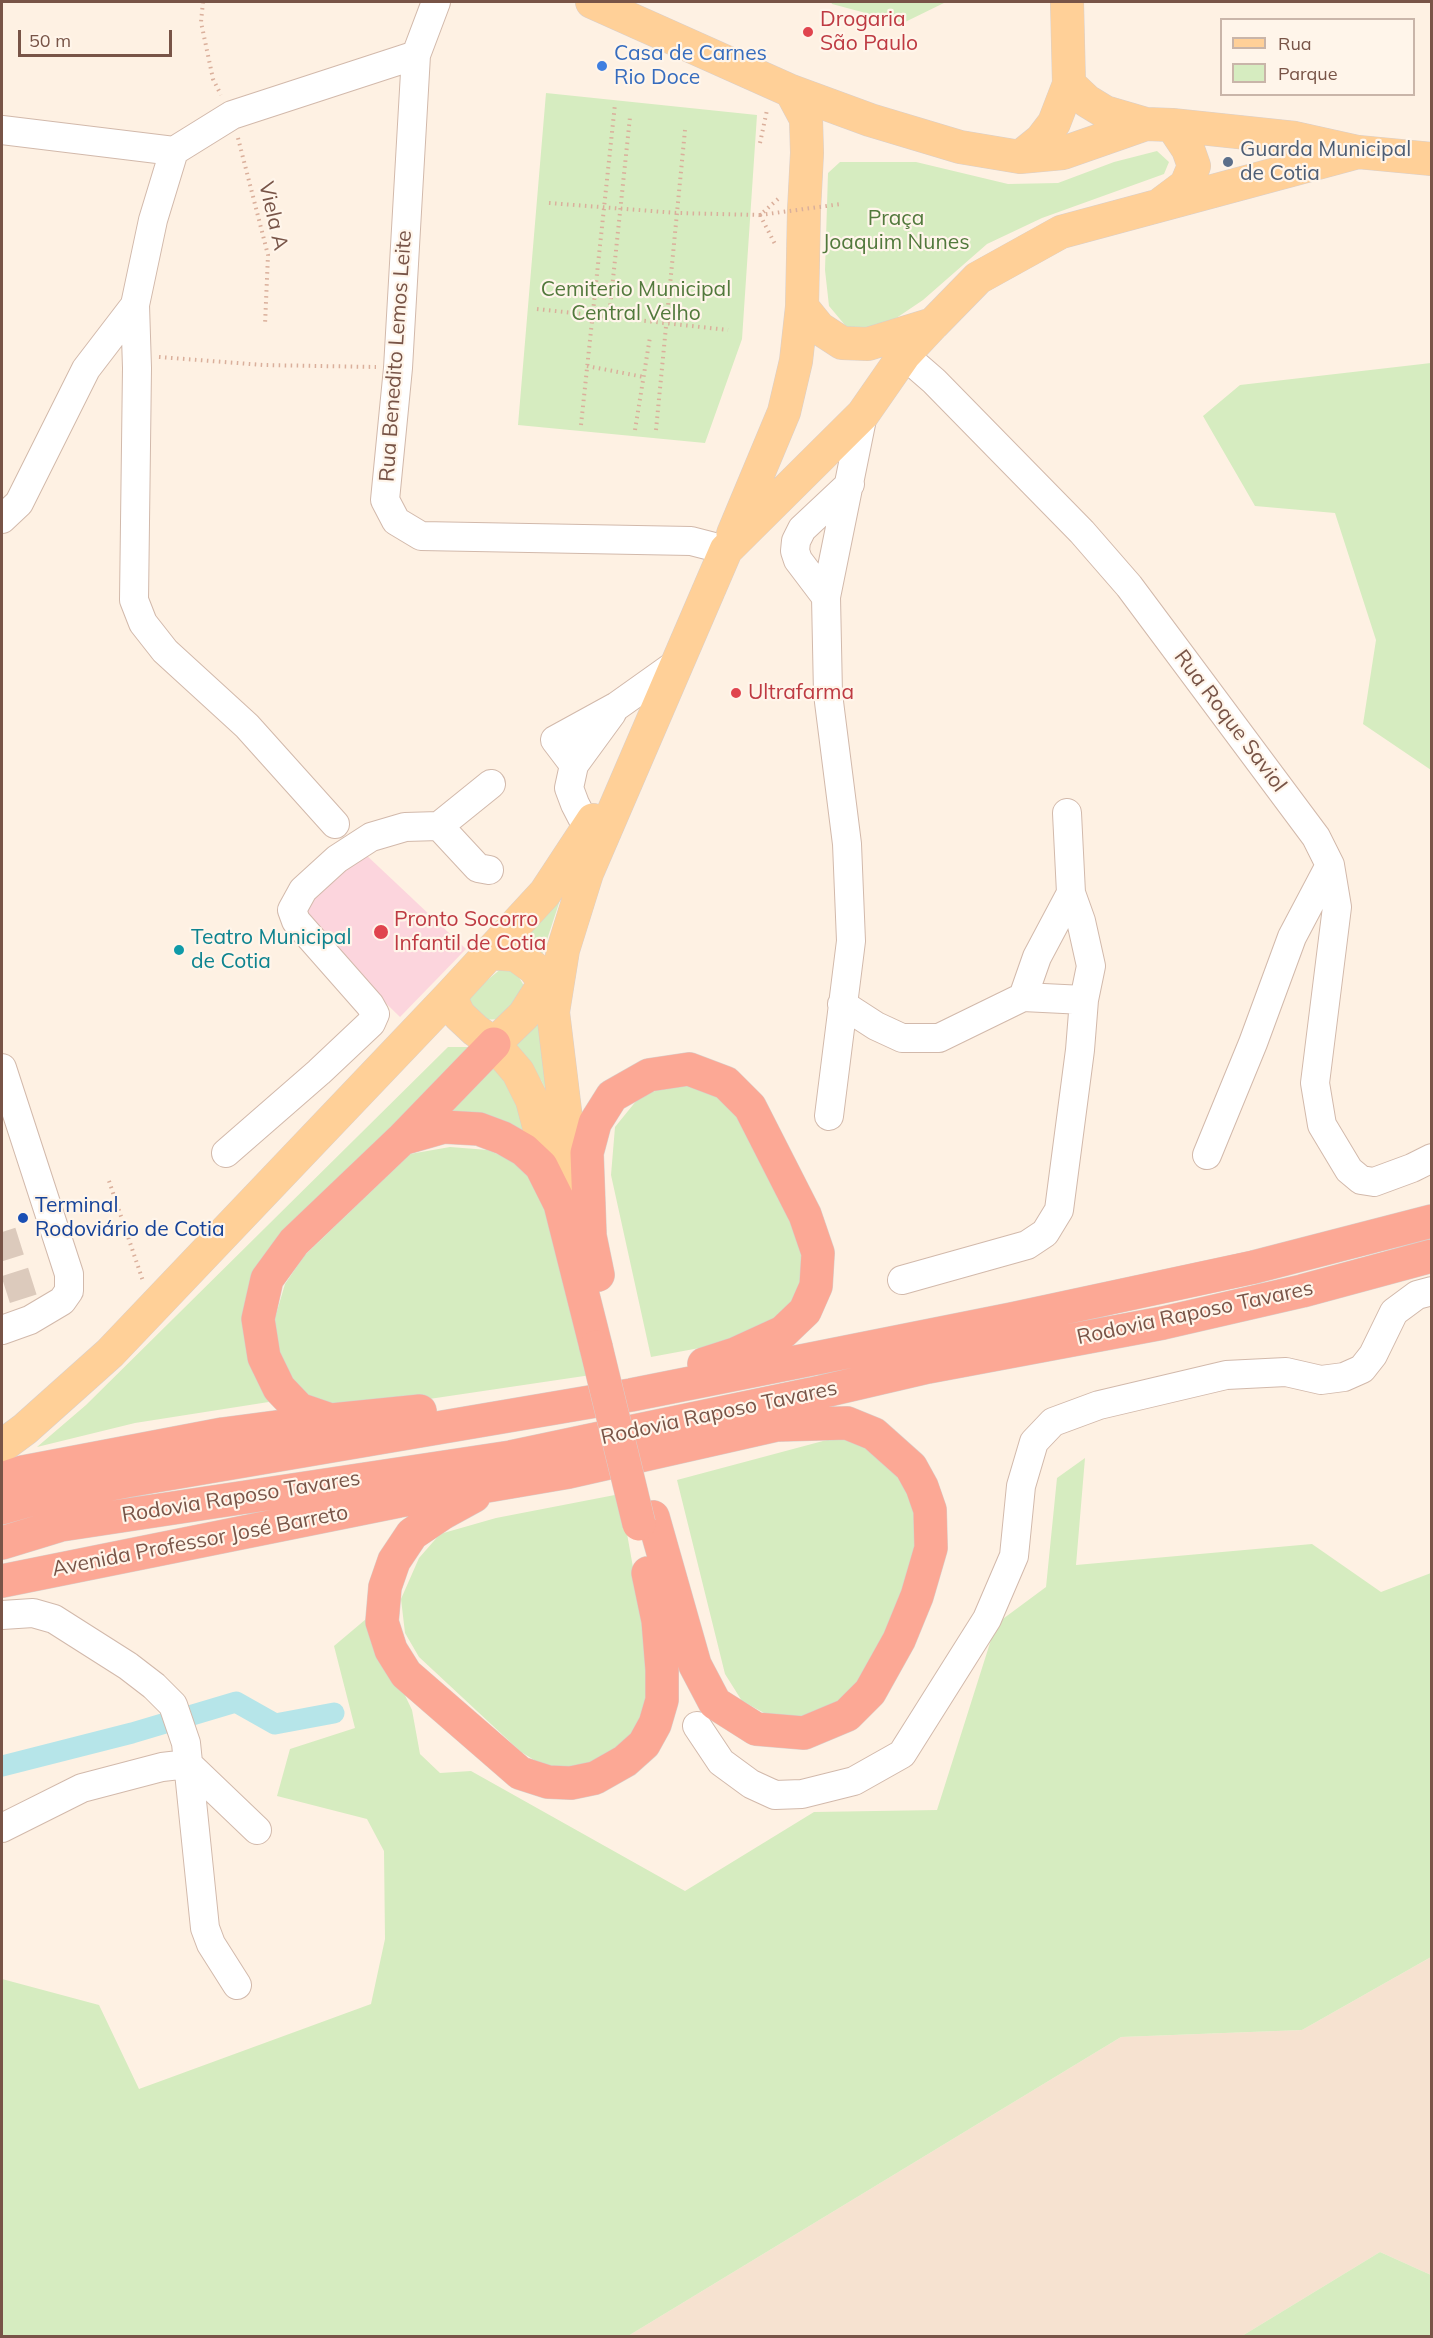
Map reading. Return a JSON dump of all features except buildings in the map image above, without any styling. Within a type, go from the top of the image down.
[{"type":"highway","points":[[331,1420],[299,1409],[279,1388],[264,1357],[258,1319],[267,1279],[294,1242],[402,1139],[494,1044]]},
{"type":"highway","points":[[604,1345],[590,1236],[587,1153],[596,1123],[612,1096],[649,1074],[689,1069],[726,1083],[750,1107],[805,1215],[818,1253],[816,1286],[805,1311],[783,1332],[735,1354],[660,1380],[631,1395]]},
{"type":"highway","points":[[402,1139],[444,1127],[478,1129],[503,1138],[524,1150],[541,1166],[560,1204],[604,1345],[646,1520],[695,1665],[715,1703],[756,1729],[804,1733],[847,1715],[870,1692],[897,1643],[917,1596],[931,1548],[930,1510],[922,1487],[911,1467],[874,1434],[847,1424],[774,1426]]},
{"type":"highway","name":"Rodovia Raposo Tavares","points":[[2,1508],[30,1500],[126,1481],[631,1395],[1012,1319],[1254,1267],[1431,1221]]},
{"type":"highway","name":"Rodovia Raposo Tavares","points":[[2,1543],[61,1525],[511,1456],[812,1394],[928,1367],[1163,1323],[1302,1291],[1431,1256]]},
{"type":"highway","points":[[1302,1291],[1358,1290],[1431,1272]]},
{"type":"highway","points":[[774,1426],[973,1377],[1163,1323]]},
{"type":"highway","points":[[2,1479],[23,1472],[223,1434],[331,1420],[419,1411],[455,1411],[493,1419]]},
{"type":"highway","name":"Rodovia Raposo Tavares","points":[[399,1501],[569,1472],[774,1426]]},
{"type":"highway","points":[[494,1485],[443,1513],[412,1534],[394,1561],[385,1587],[382,1622],[391,1650],[406,1674],[520,1773],[548,1782],[571,1783],[595,1778],[625,1761],[644,1744],[654,1724],[662,1700],[662,1670],[646,1520]]},
{"type":"highway","points":[[2,1553],[286,1507],[399,1501]]},
{"type":"highway","name":"Avenida Professor José Barreto","points":[[2,1581],[399,1501]]},
{"type":"main road","points":[[592,2],[780,96],[853,114],[960,147],[1020,157],[1063,153],[1159,125]]},
{"type":"main road","points":[[1020,157],[1041,140],[1054,123],[1069,84],[1067,2]]},
{"type":"main road","points":[[1069,84],[1087,101],[1105,112],[1159,125],[1295,138],[1358,152],[1431,159]]},
{"type":"main road","points":[[494,1044],[524,1016],[549,998],[587,873],[784,412],[796,361],[802,307],[807,153],[806,119],[780,96]]},
{"type":"main road","points":[[807,153],[825,133],[853,114]]},
{"type":"main road","points":[[1159,125],[1188,149],[1194,166],[1186,185],[1160,204]]},
{"type":"main road","points":[[726,550],[863,414],[904,355],[978,278],[1061,232],[1358,152]]},
{"type":"main road","points":[[802,307],[819,328],[842,344],[868,344],[933,324]]},
{"type":"main road","points":[[2,1446],[25,1429],[110,1353],[545,893],[588,829],[653,717]]},
{"type":"main road","points":[[491,952],[516,955],[534,968],[549,998],[566,1119],[590,1236]]},
{"type":"main road","points":[[450,996],[459,1015],[494,1044],[518,1072],[532,1100],[560,1204]]},
{"type":"street","name":"Rua Benedito Lemos Leite","points":[[436,2],[416,55],[398,368],[385,500],[396,521],[421,536],[692,541],[726,550]]},
{"type":"street","points":[[2,130],[174,151],[232,115],[416,55]]},
{"type":"street","points":[[174,151],[153,220],[135,305],[137,356],[134,600],[143,623],[165,651],[247,726],[335,824]]},
{"type":"street","points":[[2,519],[19,503],[86,369],[135,305]]},
{"type":"street","name":"Rua Roque Saviol","points":[[904,355],[934,381],[1082,532],[1129,586],[1316,837],[1330,865],[1337,907],[1315,1083],[1322,1125],[1349,1170],[1360,1180],[1374,1182],[1412,1168],[1431,1158]]},
{"type":"street","points":[[829,1116],[851,941],[847,844],[828,694],[826,597],[863,414]]},
{"type":"street","points":[[826,597],[798,560],[795,551],[796,540],[802,529],[850,484]]},
{"type":"street","points":[[588,829],[569,788],[574,765],[555,740],[617,706],[676,664]]},
{"type":"street","points":[[226,1153],[319,1072],[371,1023],[375,1014],[370,1005],[296,921],[292,910],[303,890],[337,859],[371,837],[405,827],[439,826],[490,784]]},
{"type":"street","points":[[902,1280],[1027,1245],[1045,1233],[1059,1210],[1080,1050],[1084,1000],[1091,966],[1071,893],[1067,813]]},
{"type":"street","points":[[439,826],[478,867],[489,870]]},
{"type":"street","points":[[1207,1155],[1253,1043],[1292,937],[1330,865]]},
{"type":"street","points":[[1023,997],[1037,957],[1071,893]]},
{"type":"street","points":[[842,1004],[876,1026],[902,1038],[939,1038],[1023,997],[1084,1000]]},
{"type":"street","points":[[2,1068],[69,1274],[69,1291],[62,1300],[30,1320],[2,1330]]},
{"type":"street","points":[[697,1726],[721,1762],[750,1784],[775,1795],[802,1794],[854,1781],[902,1754],[987,1619],[1014,1556],[1021,1486],[1034,1442],[1053,1422],[1099,1405],[1226,1375],[1286,1372],[1321,1380],[1344,1377],[1362,1369],[1373,1355],[1394,1312],[1417,1295],[1431,1291]]},
{"type":"street","points":[[2,1615],[33,1613],[54,1619],[128,1666],[154,1686],[173,1705],[187,1753],[205,1928],[237,1985]]},
{"type":"street","points":[[2,1828],[82,1788],[162,1767],[187,1753]]},
{"type":"street","points":[[187,1753],[257,1830]]},
{"type":"path","name":"Viela A","points":[[203,2],[201,22],[213,79],[232,115],[268,255],[264,325]]},
{"type":"path","points":[[760,143],[780,96]]},
{"type":"path","points":[[581,425],[615,104]]},
{"type":"path","points":[[609,317],[630,117]]},
{"type":"path","points":[[656,430],[685,130]]},
{"type":"path","points":[[549,204],[677,213],[760,215],[841,204]]},
{"type":"path","points":[[537,309],[728,330]]},
{"type":"path","points":[[635,430],[650,337]]},
{"type":"path","points":[[137,356],[263,365],[398,368]]},
{"type":"path","points":[[587,366],[644,377]]},
{"type":"path","points":[[109,1181],[130,1249],[145,1287]]},
{"type":"shaded area","name":"Pronto Socorro Infantil de Cotia","points":[[363,852],[466,949],[400,1017],[296,916]]},
{"type":"shaded area","points":[[1431,1957],[1431,2275],[1380,2252],[1242,2336],[628,2336],[1121,2037],[1302,2030]]},
{"type":"green space","points":[[831,2],[946,2],[903,23]]},
{"type":"green space","name":"Cemiterio Municipal Central Velho","points":[[546,93],[757,115],[742,339],[705,443],[518,425]]},
{"type":"green space","name":"Praça Joaquim Nunes","points":[[1157,151],[1169,162],[1164,174],[1042,218],[987,244],[923,300],[877,331],[850,331],[829,306],[825,270],[828,173],[840,162],[916,162],[1008,184],[1058,183],[1114,162]]},
{"type":"green space","points":[[1432,363],[1431,770],[1363,724],[1376,640],[1335,513],[1255,506],[1203,416],[1240,385]]},
{"type":"green space","points":[[562,894],[539,964],[521,941]]},
{"type":"green space","points":[[502,968],[515,970],[524,986],[502,1019],[480,1020],[463,1000]]},
{"type":"green space","points":[[545,1014],[557,1114],[541,1080],[510,1049]]},
{"type":"green space","points":[[448,1047],[475,1047],[271,1249],[275,1401],[135,1423],[37,1447],[86,1405]]},
{"type":"green space","points":[[492,1061],[507,1070],[542,1160],[432,1121]]},
{"type":"green space","points":[[673,1086],[697,1086],[721,1097],[744,1117],[809,1252],[795,1306],[765,1327],[721,1344],[651,1357],[611,1175],[615,1127],[641,1095]]},
{"type":"green space","points":[[450,1147],[488,1150],[525,1166],[537,1179],[591,1375],[328,1414],[300,1395],[283,1365],[272,1328],[285,1284],[304,1256],[410,1154]]},
{"type":"green space","points":[[838,1437],[877,1450],[918,1498],[924,1537],[870,1675],[846,1704],[814,1719],[766,1714],[742,1701],[725,1674],[677,1480]]},
{"type":"green space","points":[[1085,1458],[1076,1565],[1312,1544],[1381,1592],[1431,1573],[1431,1957],[1302,2030],[1121,2037],[628,2336],[2,2336],[2,1979],[99,2005],[139,2089],[371,2004],[385,1939],[384,1851],[367,1819],[277,1796],[290,1749],[355,1728],[334,1646],[372,1614],[389,1662],[412,1710],[420,1754],[440,1773],[471,1771],[685,1891],[814,1812],[937,1810],[996,1624],[1046,1587],[1057,1478]]},
{"type":"green space","points":[[620,1494],[657,1703],[605,1767],[554,1772],[521,1752],[419,1657],[405,1633],[401,1599],[419,1558],[440,1534],[496,1518]]},
{"type":"green space","points":[[1380,2252],[1431,2275],[1431,2336],[1242,2336]]},
{"type":"waterway","points":[[2,1766],[132,1733],[236,1702],[275,1724],[334,1713]]},
{"type":"tunnel","points":[[2,1232],[30,1320]]},
{"type":"place","name":"Drogaria São Paulo","points":[[808,32]]},
{"type":"place","name":"Casa de Carnes Rio Doce","points":[[602,66]]},
{"type":"place","name":"Guarda Municipal de Cotia","points":[[1228,162]]},
{"type":"place","name":"Ultrafarma","points":[[736,693]]},
{"type":"place","name":"Pronto Socorro Infantil de Cotia","points":[[381,932]]},
{"type":"place","name":"Teatro Municipal de Cotia","points":[[179,950]]},
{"type":"place","name":"Terminal Rodoviário de Cotia","points":[[23,1218]]}]
